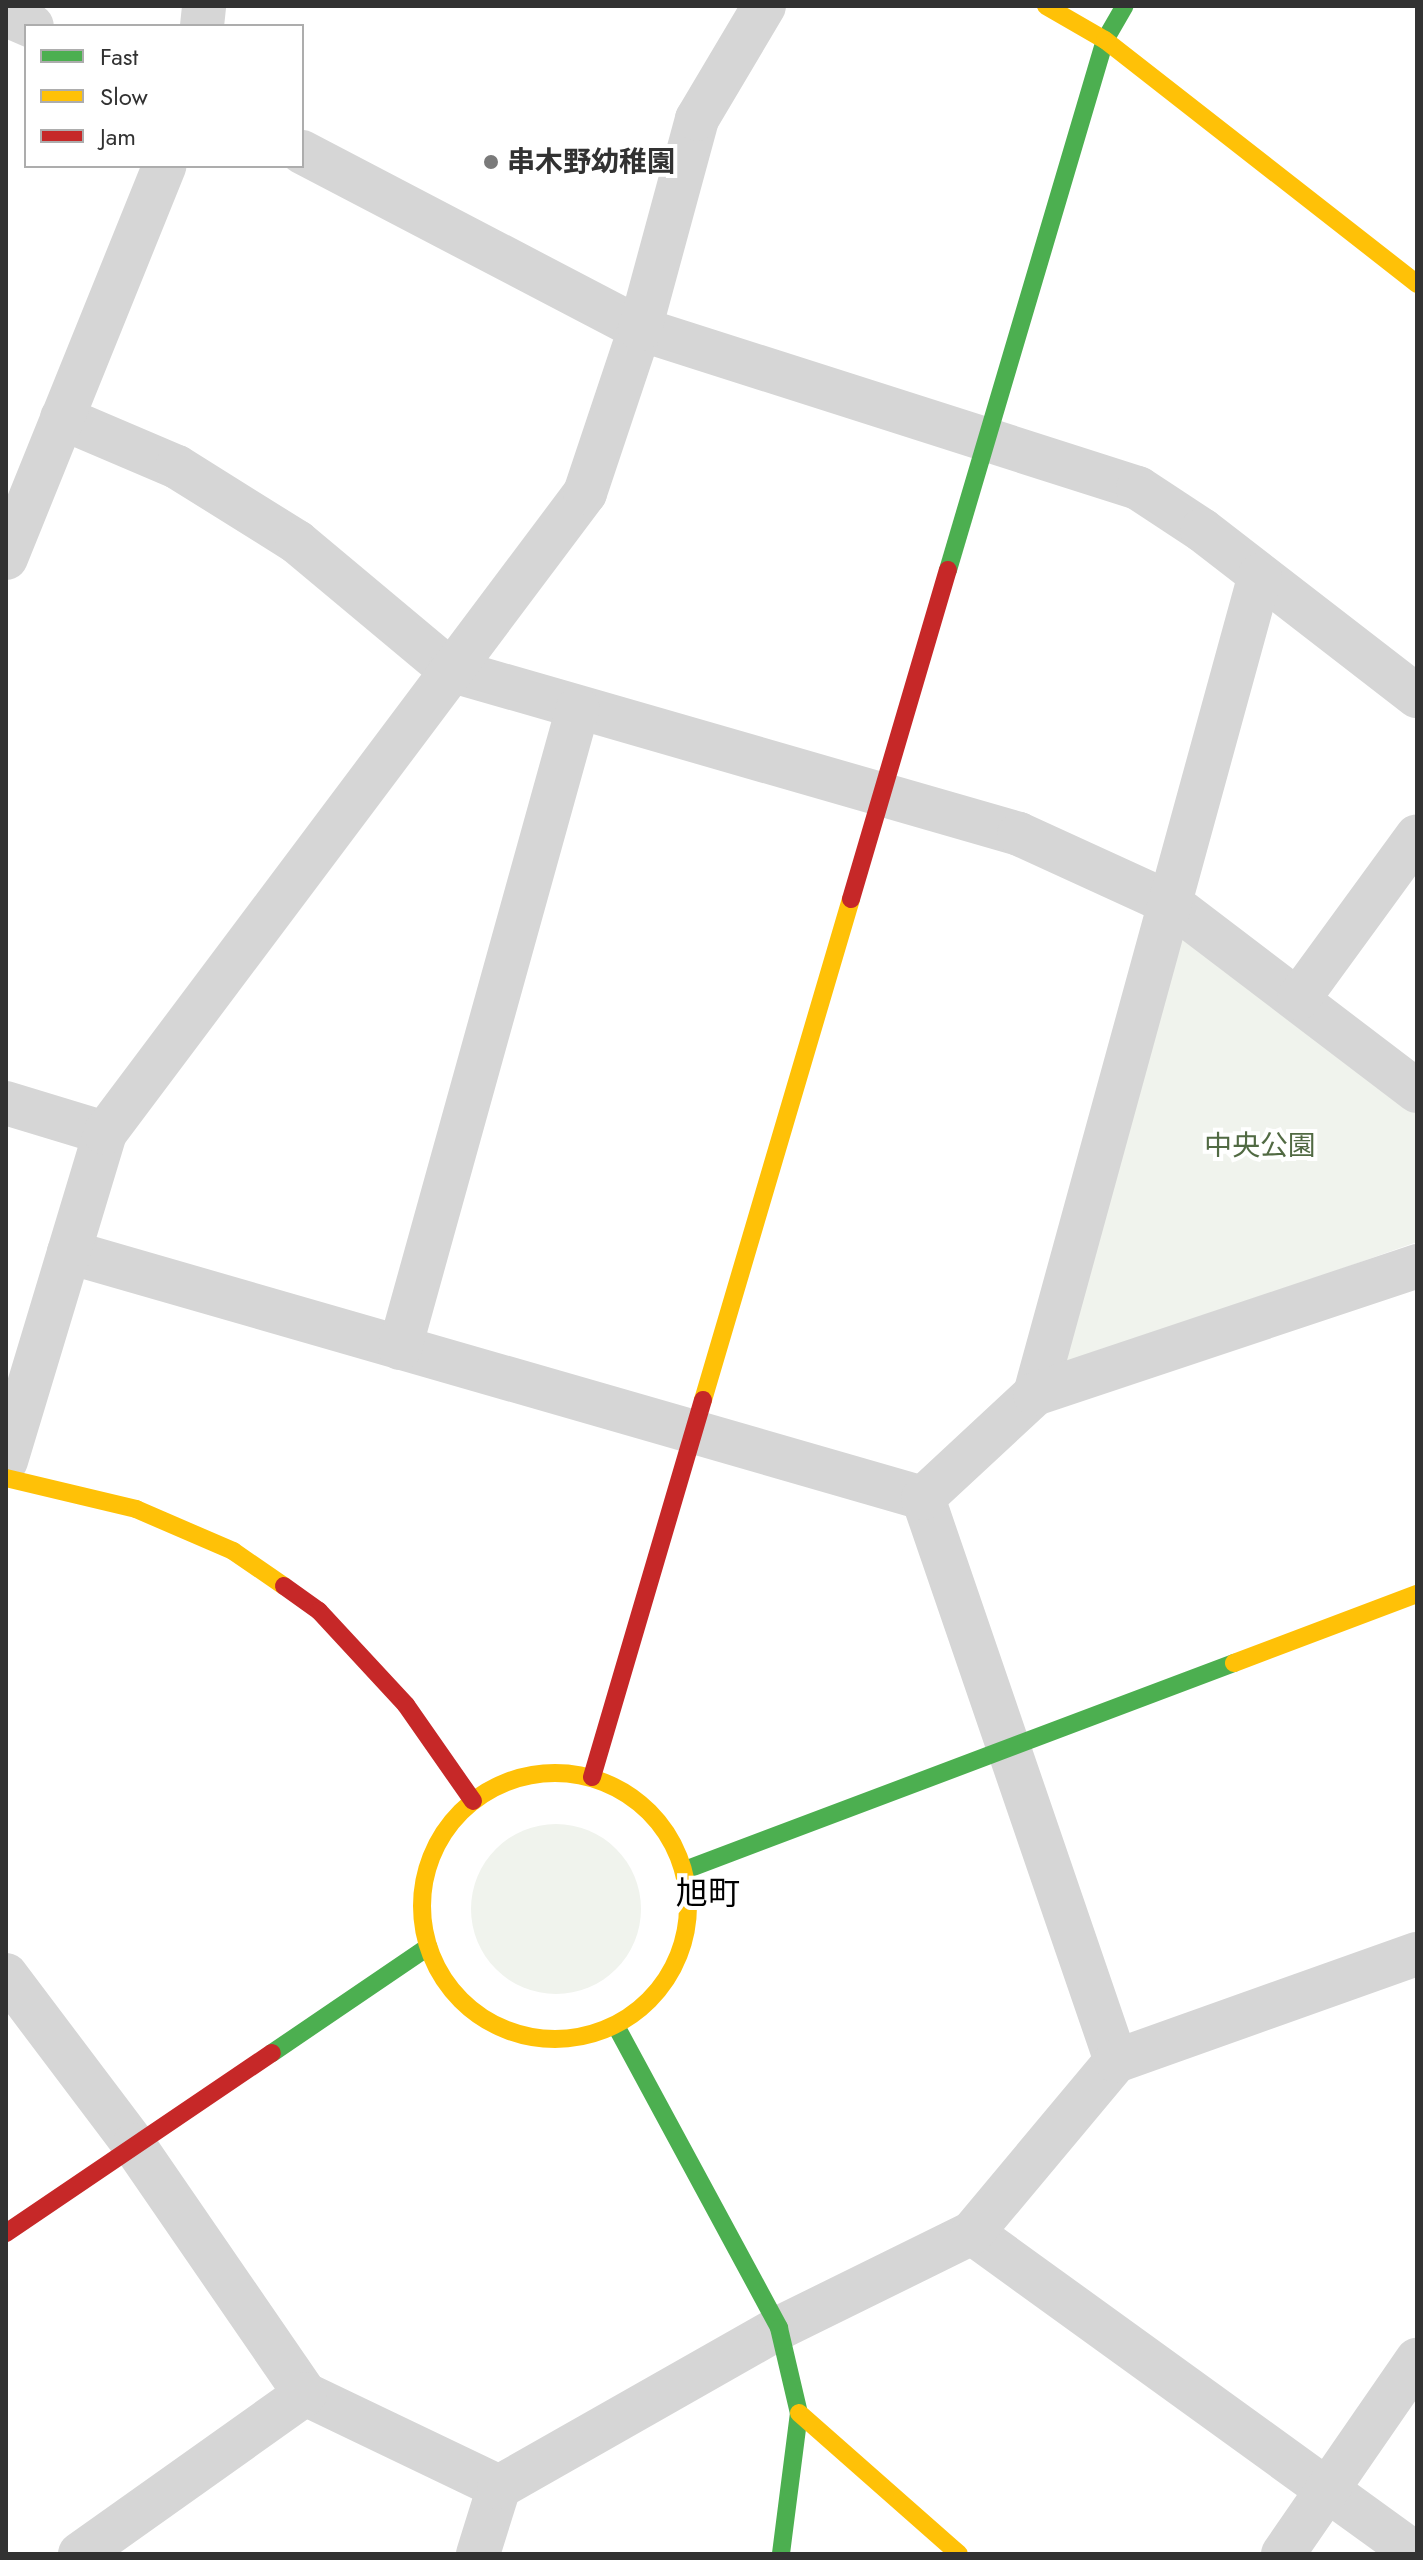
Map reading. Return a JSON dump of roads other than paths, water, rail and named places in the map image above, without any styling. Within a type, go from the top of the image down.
[{"type":"street","points":[[6,1461],[105,1133],[585,493],[640,329],[697,119],[764,6]]},
{"type":"street","points":[[1046,6],[1105,40],[1417,284]]},
{"type":"street","points":[[592,1777],[691,1432],[1105,40],[1125,6]]},
{"type":"street","points":[[6,15],[27,24]]},
{"type":"street","points":[[304,153],[640,329],[988,436],[1138,488],[1260,575],[1417,696]]},
{"type":"street","points":[[6,558],[163,168]]},
{"type":"street","points":[[62,418],[177,467],[297,542],[450,670],[880,798],[1019,834],[1170,903],[1299,998],[1417,1091]]},
{"type":"street","points":[[1035,1394],[1260,575]]},
{"type":"street","points":[[400,1348],[578,708]]},
{"type":"street","points":[[1299,998],[1417,836]]},
{"type":"street","points":[[6,1103],[105,1133]]},
{"type":"street","points":[[69,1252],[923,1498]]},
{"type":"street","points":[[923,1498],[1035,1394],[1417,1266]]},
{"type":"street","points":[[6,1478],[136,1509],[245,1559],[329,1621],[406,1705],[473,1801]]},
{"type":"street","points":[[923,1498],[1116,2061]]},
{"type":"street","points":[[685,1870],[1009,1743],[1417,1594]]},
{"type":"street","points":[[551,1772],[592,1777],[644,1807],[665,1829],[685,1870],[690,1915],[678,1960],[653,1998],[616,2026],[572,2040],[526,2037],[483,2020],[449,1988],[428,1947],[424,1883],[433,1852],[473,1801],[510,1781],[551,1772]]},
{"type":"street","points":[[6,2233],[428,1947]]},
{"type":"street","points":[[478,2554],[499,2487],[779,2328],[972,2233],[1116,2061],[1416,1959]]},
{"type":"street","points":[[6,1975],[134,2145],[305,2394],[499,2487]]},
{"type":"street","points":[[616,2026],[779,2328],[799,2413],[781,2554]]},
{"type":"street","points":[[972,2233],[1416,2554]]},
{"type":"street","points":[[1283,2554],[1417,2360]]},
{"type":"street","points":[[80,2554],[305,2394]]},
{"type":"street","points":[[799,2413],[959,2554]]},
{"type":"place","name":"串木野幼稚園","points":[[491,162]]},
{"type":"district","name":"旭町","points":[[708,1893]]},
{"type":"park label","name":"中央公園","points":[[1260,1146]]}]
